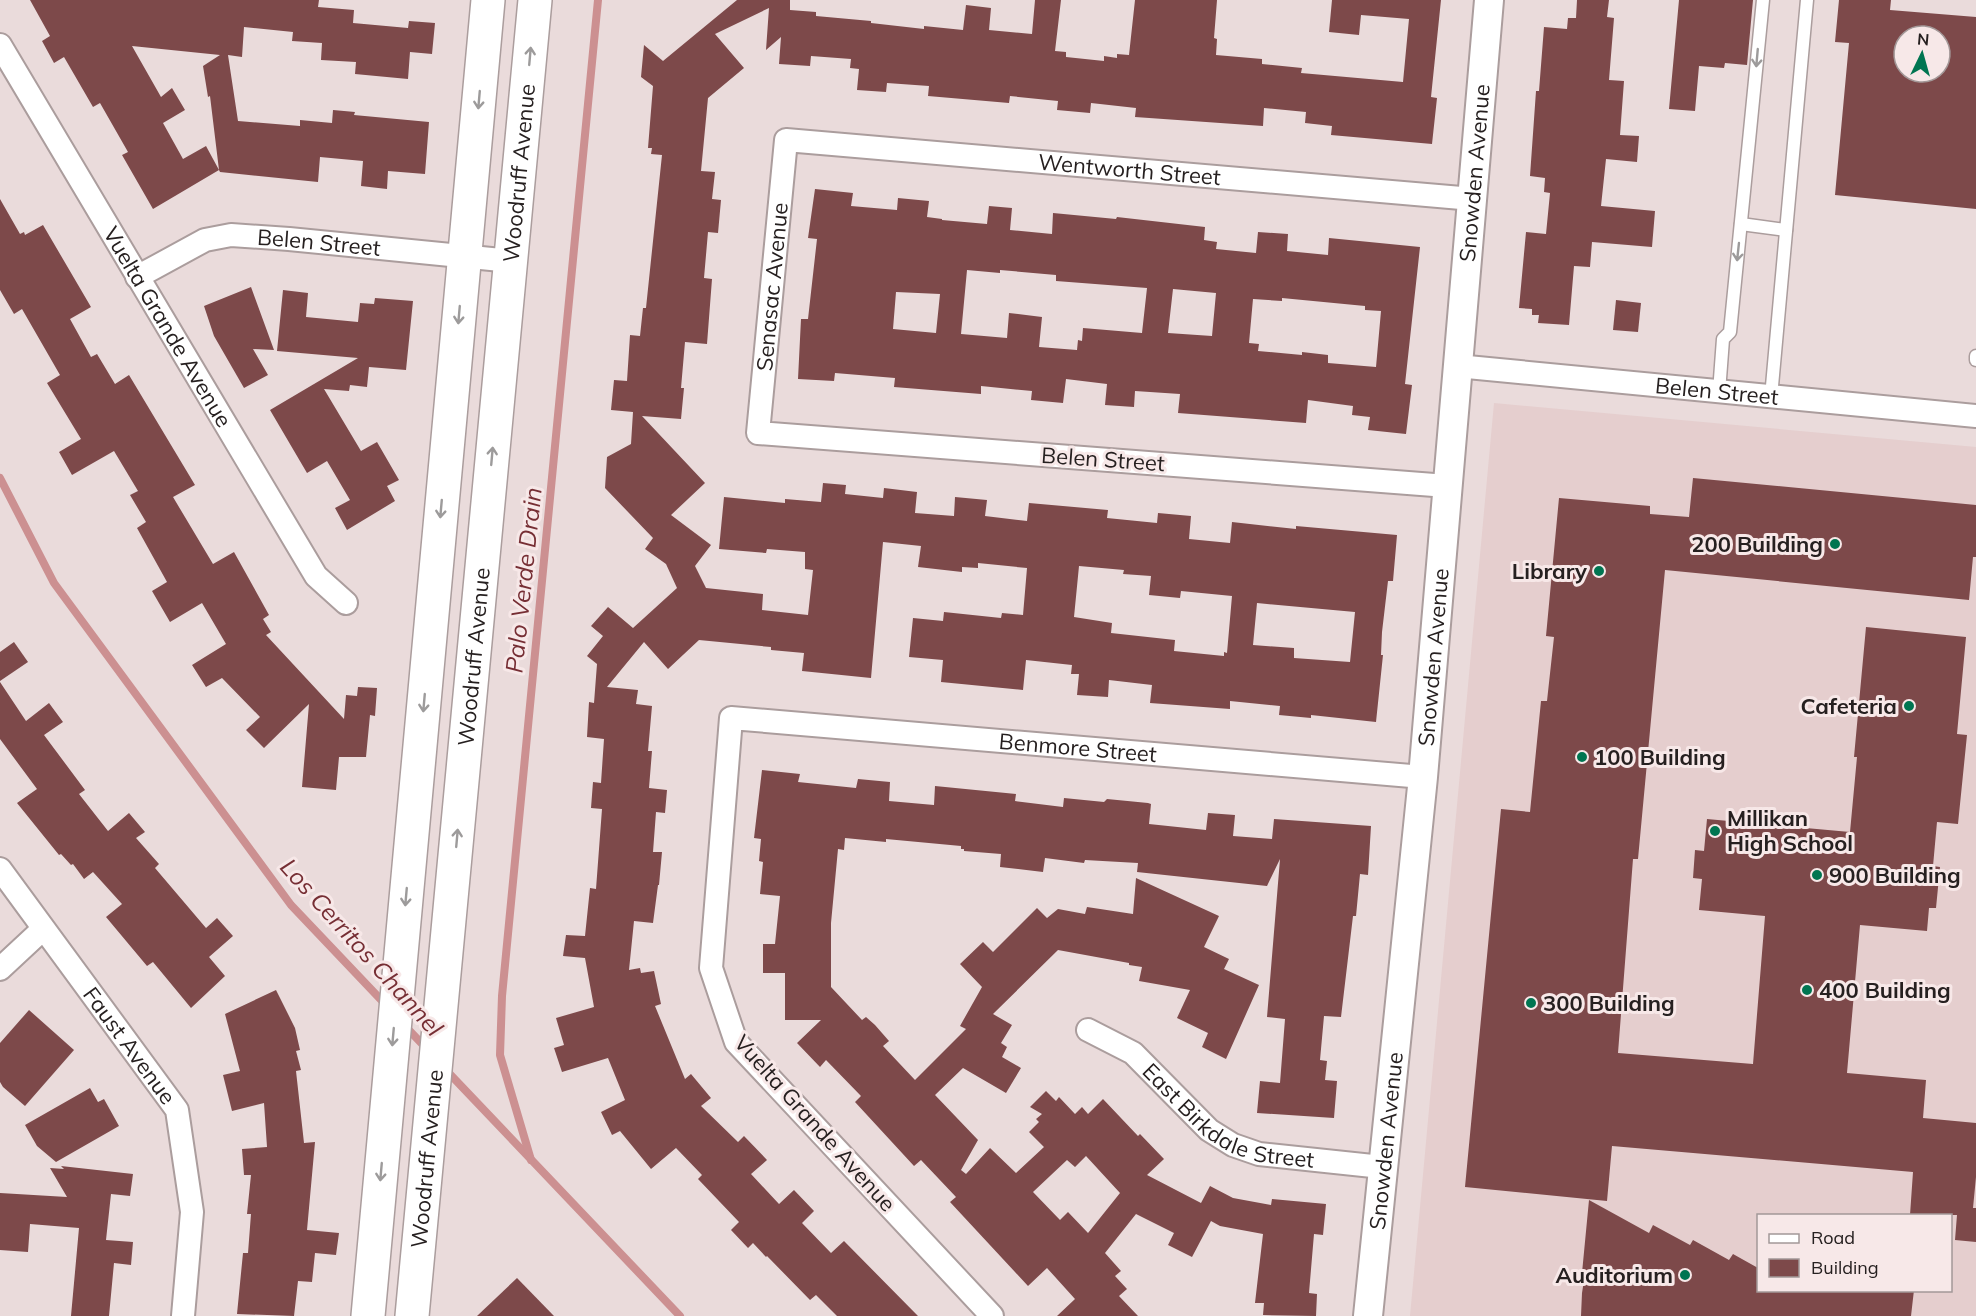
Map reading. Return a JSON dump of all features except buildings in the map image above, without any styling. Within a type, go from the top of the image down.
[{"type":"main road","name":"Woodruff Avenue","points":[[368,1316],[488,0]]},
{"type":"main road","name":"Woodruff Avenue","points":[[412,1316],[535,0]]},
{"type":"street","name":"Snowden Avenue","points":[[1368,1316],[1423,777],[1489,0]]},
{"type":"street","name":"Vuelta Grande Avenue","points":[[0,45],[316,576],[346,603]]},
{"type":"street","name":"Wentworth Street","points":[[786,140],[1473,199]]},
{"type":"street","name":"Senasac Avenue","points":[[758,433],[786,140]]},
{"type":"street","name":"Belen Street","points":[[137,277],[205,240],[231,235],[289,238],[511,261]]},
{"type":"street","name":"Belen Street","points":[[1457,366],[1976,416]]},
{"type":"street","name":"Belen Street","points":[[758,433],[1447,486]]},
{"type":"street","name":"Vuelta Grande Avenue","points":[[731,718],[711,968],[736,1042],[992,1316]]},
{"type":"street","name":"Benmore Street","points":[[731,718],[1423,777]]},
{"type":"street","name":"Faust Avenue","points":[[0,870],[177,1110],[192,1212],[183,1316]]},
{"type":"street","points":[[0,969],[43,930]]},
{"type":"street","name":"East Birkdale Street","points":[[1088,1030],[1133,1053],[1209,1130],[1233,1145],[1259,1154],[1382,1167]]},
{"type":"lane","points":[[1719,392],[1723,339],[1730,332],[1763,0]]},
{"type":"lane","points":[[1771,397],[1807,0]]},
{"type":"lane","points":[[1741,224],[1786,230]]},
{"type":"shaded area","name":"Millikan High School","points":[[1494,403],[1976,447],[1976,1316],[1410,1316]]},
{"type":"waterway","name":"Palo Verde Drain","points":[[531,1160],[500,1055],[502,996],[598,0]]},
{"type":"waterway","name":"Los Cerritos Channel","points":[[0,478],[54,583],[291,905],[386,1005]]},
{"type":"waterway","name":"Los Cerritos Channel","points":[[404,1025],[427,1049]]},
{"type":"waterway","name":"Los Cerritos Channel","points":[[445,1069],[680,1316]]},
{"type":"place","name":"200 Building","points":[[1835,544]]},
{"type":"place","name":"Library","points":[[1599,571]]},
{"type":"place","name":"Cafeteria","points":[[1909,706]]},
{"type":"place","name":"100 Building","points":[[1582,757]]},
{"type":"place","name":"Millikan High School","points":[[1715,831]]},
{"type":"place","name":"900 Building","points":[[1817,875]]},
{"type":"place","name":"400 Building","points":[[1807,990]]},
{"type":"place","name":"300 Building","points":[[1531,1003]]},
{"type":"place","name":"Auditorium","points":[[1685,1275]]}]
